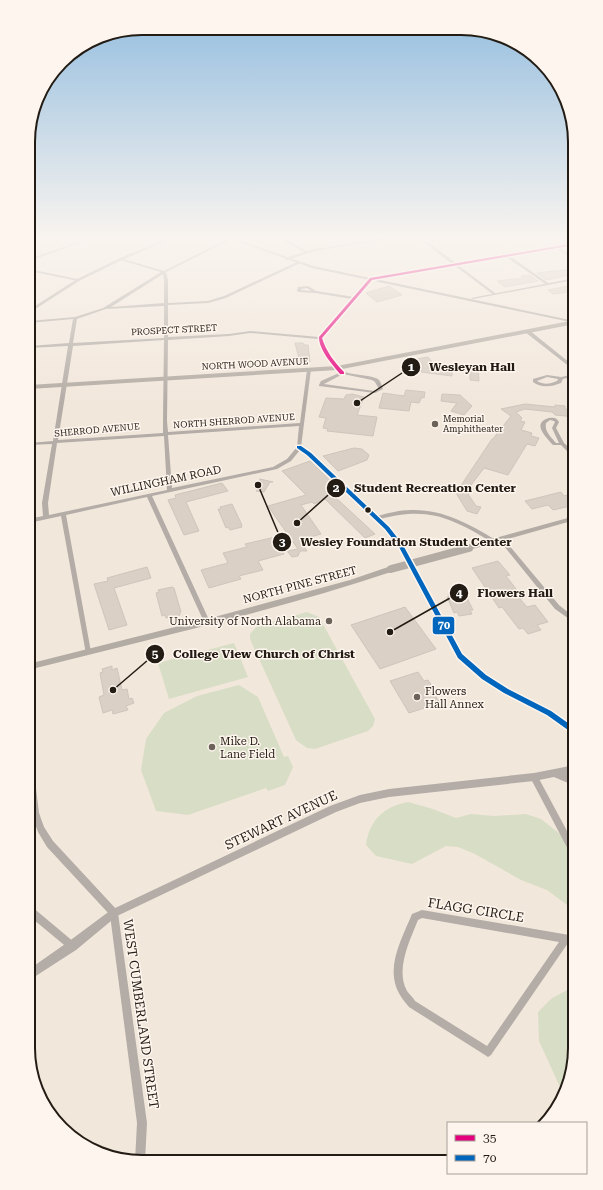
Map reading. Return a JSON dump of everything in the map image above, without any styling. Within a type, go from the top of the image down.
[{"type":"main road","name":"NORTH WOOD AVENUE","points":[[35,386],[337,368],[568,323]]},
{"type":"main road","name":"NORTH PINE STREET","points":[[35,665],[207,622],[568,520]]},
{"type":"street","points":[[35,308],[59,293]]},
{"type":"street","points":[[104,309],[131,293]]},
{"type":"street","points":[[165,293],[167,339],[166,434],[170,490]]},
{"type":"street","points":[[35,321],[74,318],[104,309],[199,304],[218,300],[234,293]]},
{"type":"street","points":[[318,293],[354,298]]},
{"type":"street","points":[[342,373],[323,382],[321,385],[375,392],[381,388],[377,381],[373,379],[342,373],[322,345],[320,338],[359,293]]},
{"type":"street","points":[[437,293],[568,320]]},
{"type":"street","points":[[469,299],[502,293]]},
{"type":"street","points":[[46,518],[45,503],[74,318]]},
{"type":"street","points":[[527,331],[568,364]]},
{"type":"street","name":"PROSPECT STREET","points":[[35,347],[229,335],[245,332],[320,338]]},
{"type":"street","points":[[310,370],[299,447],[309,454],[376,518],[401,546],[460,656],[484,677],[506,691],[549,713],[568,727]]},
{"type":"street","points":[[561,378],[559,382],[549,386],[539,385],[535,382],[535,380],[539,377],[547,376],[561,378],[568,376]]},
{"type":"street","points":[[562,444],[555,444],[543,431],[542,426],[544,422],[549,419],[556,420],[557,422],[554,428],[556,435],[568,450]]},
{"type":"street","name":"NORTH SHERROD AVENUE","points":[[166,434],[302,424]]},
{"type":"street","name":"SHERROD AVENUE","points":[[35,443],[166,434]]},
{"type":"street","name":"WILLINGHAM ROAD","points":[[35,520],[275,468],[289,460],[299,447]]},
{"type":"street","points":[[149,495],[207,622]]},
{"type":"street","points":[[376,518],[398,511],[432,512],[459,522],[497,540],[557,607],[568,617]]},
{"type":"street","points":[[63,514],[88,652]]},
{"type":"street","name":"STEWART AVENUE","points":[[35,971],[72,946],[114,913],[333,809],[360,799],[389,793],[534,777],[568,770]]},
{"type":"street","points":[[555,773],[568,779]]},
{"type":"street","points":[[534,777],[568,841]]},
{"type":"street","name":"WEST CUMBERLAND STREET","points":[[35,812],[41,829],[50,844],[86,885],[114,913],[142,1123],[140,1155]]},
{"type":"street","name":"FLAGG CIRCLE","points":[[564,940],[488,1052],[412,1004],[406,998],[399,984],[397,971],[401,955],[415,917],[422,914],[526,931],[568,940]]},
{"type":"street","points":[[35,915],[72,946]]},
{"type":"green space","points":[[307,612],[319,617],[375,719],[373,726],[368,731],[315,749],[307,748],[296,740],[250,639],[250,634],[257,626]]},
{"type":"green space","points":[[234,643],[248,677],[169,699],[158,663]]},
{"type":"green space","name":"Mike D. Lane Field","points":[[239,685],[258,697],[284,757],[288,756],[293,767],[285,785],[268,791],[266,788],[188,815],[156,811],[141,770],[146,739],[164,713],[197,696]]},
{"type":"green space","points":[[408,802],[433,809],[456,818],[471,814],[494,816],[526,814],[541,819],[568,840],[568,905],[547,890],[521,880],[475,854],[458,847],[446,846],[412,864],[376,856],[366,845],[370,829],[379,816],[385,811],[399,804]]},
{"type":"green space","points":[[568,990],[568,1055],[566,1069],[559,1091],[560,1087],[539,1041],[538,1012],[552,998]]},
{"type":"building","points":[[366,293],[398,293],[402,295],[377,302]]},
{"type":"building","points":[[295,343],[303,343],[304,345],[308,345],[310,362],[300,362]]},
{"type":"building","points":[[428,357],[438,369],[452,370],[452,376],[421,372],[423,366],[416,359]]},
{"type":"building","points":[[478,369],[479,381],[470,380],[470,370]]},
{"type":"building","points":[[406,390],[425,392],[424,398],[422,397],[419,403],[411,402],[409,411],[379,408],[383,393],[404,396]]},
{"type":"building","points":[[352,394],[364,397],[357,415],[377,417],[373,436],[327,431],[328,429],[323,428],[326,418],[319,417],[326,398],[344,399],[346,395]]},
{"type":"building","points":[[442,394],[460,395],[472,406],[464,415],[451,411],[457,403],[441,401]]},
{"type":"building","points":[[525,404],[555,407],[555,405],[565,406],[565,409],[568,409],[568,416],[555,415],[552,412],[525,409],[516,412],[522,418],[520,421],[525,422],[521,430],[532,433],[531,436],[539,438],[535,446],[527,444],[508,475],[484,468],[471,485],[468,494],[476,506],[481,507],[477,514],[467,511],[456,493],[492,439],[511,416],[501,409]]},
{"type":"building","points":[[354,448],[362,449],[369,455],[367,460],[338,471],[323,456]]},
{"type":"building","points":[[310,461],[343,493],[334,496],[375,534],[365,538],[325,499],[314,504],[312,502],[301,505],[321,534],[300,540],[307,551],[300,551],[298,556],[292,557],[287,551],[298,549],[268,506],[306,495],[282,471]]},
{"type":"building","points":[[260,479],[273,482],[270,482],[264,492],[256,491],[260,485],[256,486]]},
{"type":"building","points":[[222,483],[228,491],[186,502],[199,531],[184,535],[168,500],[176,498],[175,495]]},
{"type":"building","points":[[561,492],[564,496],[568,495],[568,507],[553,510],[548,505],[532,509],[525,501]]},
{"type":"building","points":[[232,504],[242,527],[230,530],[228,527],[226,528],[218,509],[221,509],[220,507]]},
{"type":"building","points":[[275,537],[284,554],[258,561],[263,570],[239,576],[241,579],[209,588],[201,570],[228,563],[223,553],[247,547],[245,544]]},
{"type":"building","points":[[498,561],[510,575],[506,576],[523,598],[520,599],[527,607],[535,605],[548,622],[537,625],[541,630],[528,634],[523,628],[519,629],[502,607],[499,608],[472,568]]},
{"type":"building","points":[[147,567],[151,578],[114,588],[127,625],[109,630],[94,584],[108,581],[107,578]]},
{"type":"building","points":[[172,587],[174,588],[181,612],[180,615],[166,618],[165,615],[162,616],[156,593],[159,592],[158,590]]},
{"type":"building","points":[[461,592],[462,595],[465,594],[473,610],[470,610],[472,614],[459,616],[457,612],[454,613],[447,597],[449,597],[448,594]]},
{"type":"building","points":[[405,607],[436,649],[380,669],[351,625]]},
{"type":"building","points":[[112,666],[112,670],[117,668],[122,690],[127,689],[129,699],[132,698],[134,703],[126,706],[128,710],[113,714],[112,710],[103,713],[99,697],[104,695],[100,673],[103,672],[102,669]]},
{"type":"building","name":"Flowers Hall Annex","points":[[418,672],[424,681],[428,680],[435,690],[432,691],[440,703],[409,713],[390,681]]},
{"type":"transit line","name":"35","points":[[342,373],[329,357],[320,338],[359,293]]},
{"type":"transit line","name":"70","points":[[299,447],[309,454],[387,528],[401,546],[460,656],[484,677],[506,691],[549,713],[568,727]]},
{"type":"place","name":"Wesleyan Hall","points":[[357,403]]},
{"type":"place","name":"Memorial Amphitheater","points":[[435,424]]},
{"type":"place","name":"Wesley Foundation Student Center","points":[[258,485]]},
{"type":"place","name":"Student Recreation Center","points":[[297,523]]},
{"type":"place","name":"University of North Alabama","points":[[329,621]]},
{"type":"place","name":"Flowers Hall","points":[[390,632]]},
{"type":"place","name":"College View Church of Christ","points":[[113,690]]},
{"type":"place","name":"Flowers Hall Annex","points":[[417,697]]},
{"type":"place","name":"Mike D. Lane Field","points":[[212,747]]}]
